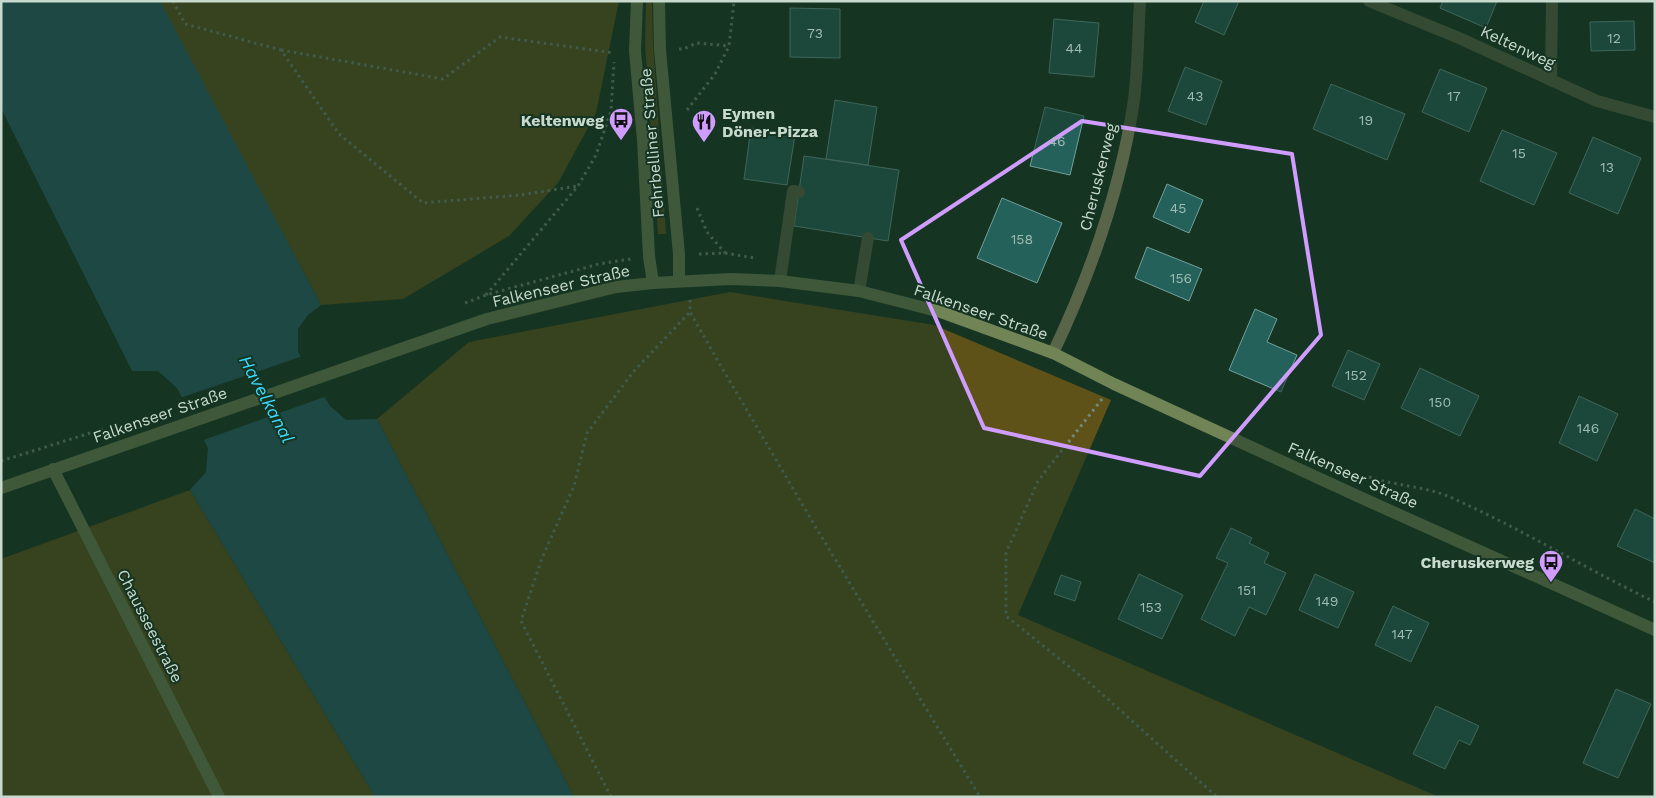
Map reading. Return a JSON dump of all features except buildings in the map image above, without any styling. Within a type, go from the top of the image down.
[{"type":"main road","name":"Fehrbelliner Straße","points":[[637,1],[635,51],[643,140],[649,256],[653,283]]},
{"type":"main road","name":"Fehrbelliner Straße","points":[[658,1],[660,50],[679,254],[684,281]]},
{"type":"main road","name":"Falkenseer Straße","points":[[1,488],[487,319],[616,287],[731,279],[780,281],[859,291],[941,312],[1053,353],[1114,384],[1655,630]]},
{"type":"main road","name":"Chausseestraße","points":[[53,469],[218,797]]},
{"type":"street","name":"Cheruskerweg","points":[[1053,353],[1100,240],[1120,169],[1134,99],[1140,1]]},
{"type":"street","name":"Keltenweg","points":[[1369,1],[1459,38],[1597,101],[1655,118]]},
{"type":"street","points":[[1551,80],[1552,1]]},
{"type":"street","points":[[780,281],[793,191],[799,192]]},
{"type":"street","points":[[859,291],[868,238]]},
{"type":"path","points":[[173,1],[185,24],[281,50],[443,79],[500,37],[614,52],[611,111],[596,155],[578,186],[486,295],[599,264]]},
{"type":"path","points":[[686,111],[716,74],[729,46],[734,1]]},
{"type":"path","points":[[672,50],[683,49],[698,43],[729,46]]},
{"type":"path","points":[[281,50],[339,134],[423,203],[520,195],[578,186]]},
{"type":"path","points":[[684,281],[690,312],[818,531],[980,797]]},
{"type":"path","points":[[612,797],[521,621],[542,558],[574,486],[587,433],[634,371],[690,312]]},
{"type":"path","points":[[1114,384],[1038,481],[1006,552],[1006,616],[1092,685],[1217,797]]},
{"type":"path","points":[[1,461],[112,426]]},
{"type":"highlighted area","points":[[1082,121],[1292,154],[1321,335],[1200,476],[984,428],[901,240]]},
{"type":"shaded area","points":[[159,1],[619,1],[596,113],[558,183],[509,236],[403,299],[321,305]]},
{"type":"shaded area","points":[[646,1],[652,1],[653,43],[666,234],[658,234],[645,45]]},
{"type":"shaded area","points":[[730,292],[934,325],[1111,400],[1018,615],[1439,797],[574,797],[377,419],[469,342]]},
{"type":"shaded area","points":[[190,490],[375,797],[1,797],[1,559]]},
{"type":"water","name":"Havelkanal","points":[[1,1],[160,1],[321,305],[308,315],[298,329],[298,352],[330,406],[346,420],[377,419],[574,797],[375,797],[190,490],[206,472],[208,448],[177,388],[158,371],[132,371],[1,108]]},
{"type":"pier","points":[[303,356],[327,396],[201,441],[180,398]]},
{"type":"place","name":"Keltenweg","points":[[621,141]]},
{"type":"place","name":"Eymen Döner-Pizza","points":[[704,143]]},
{"type":"place","name":"Cheruskerweg","points":[[1551,583]]}]
